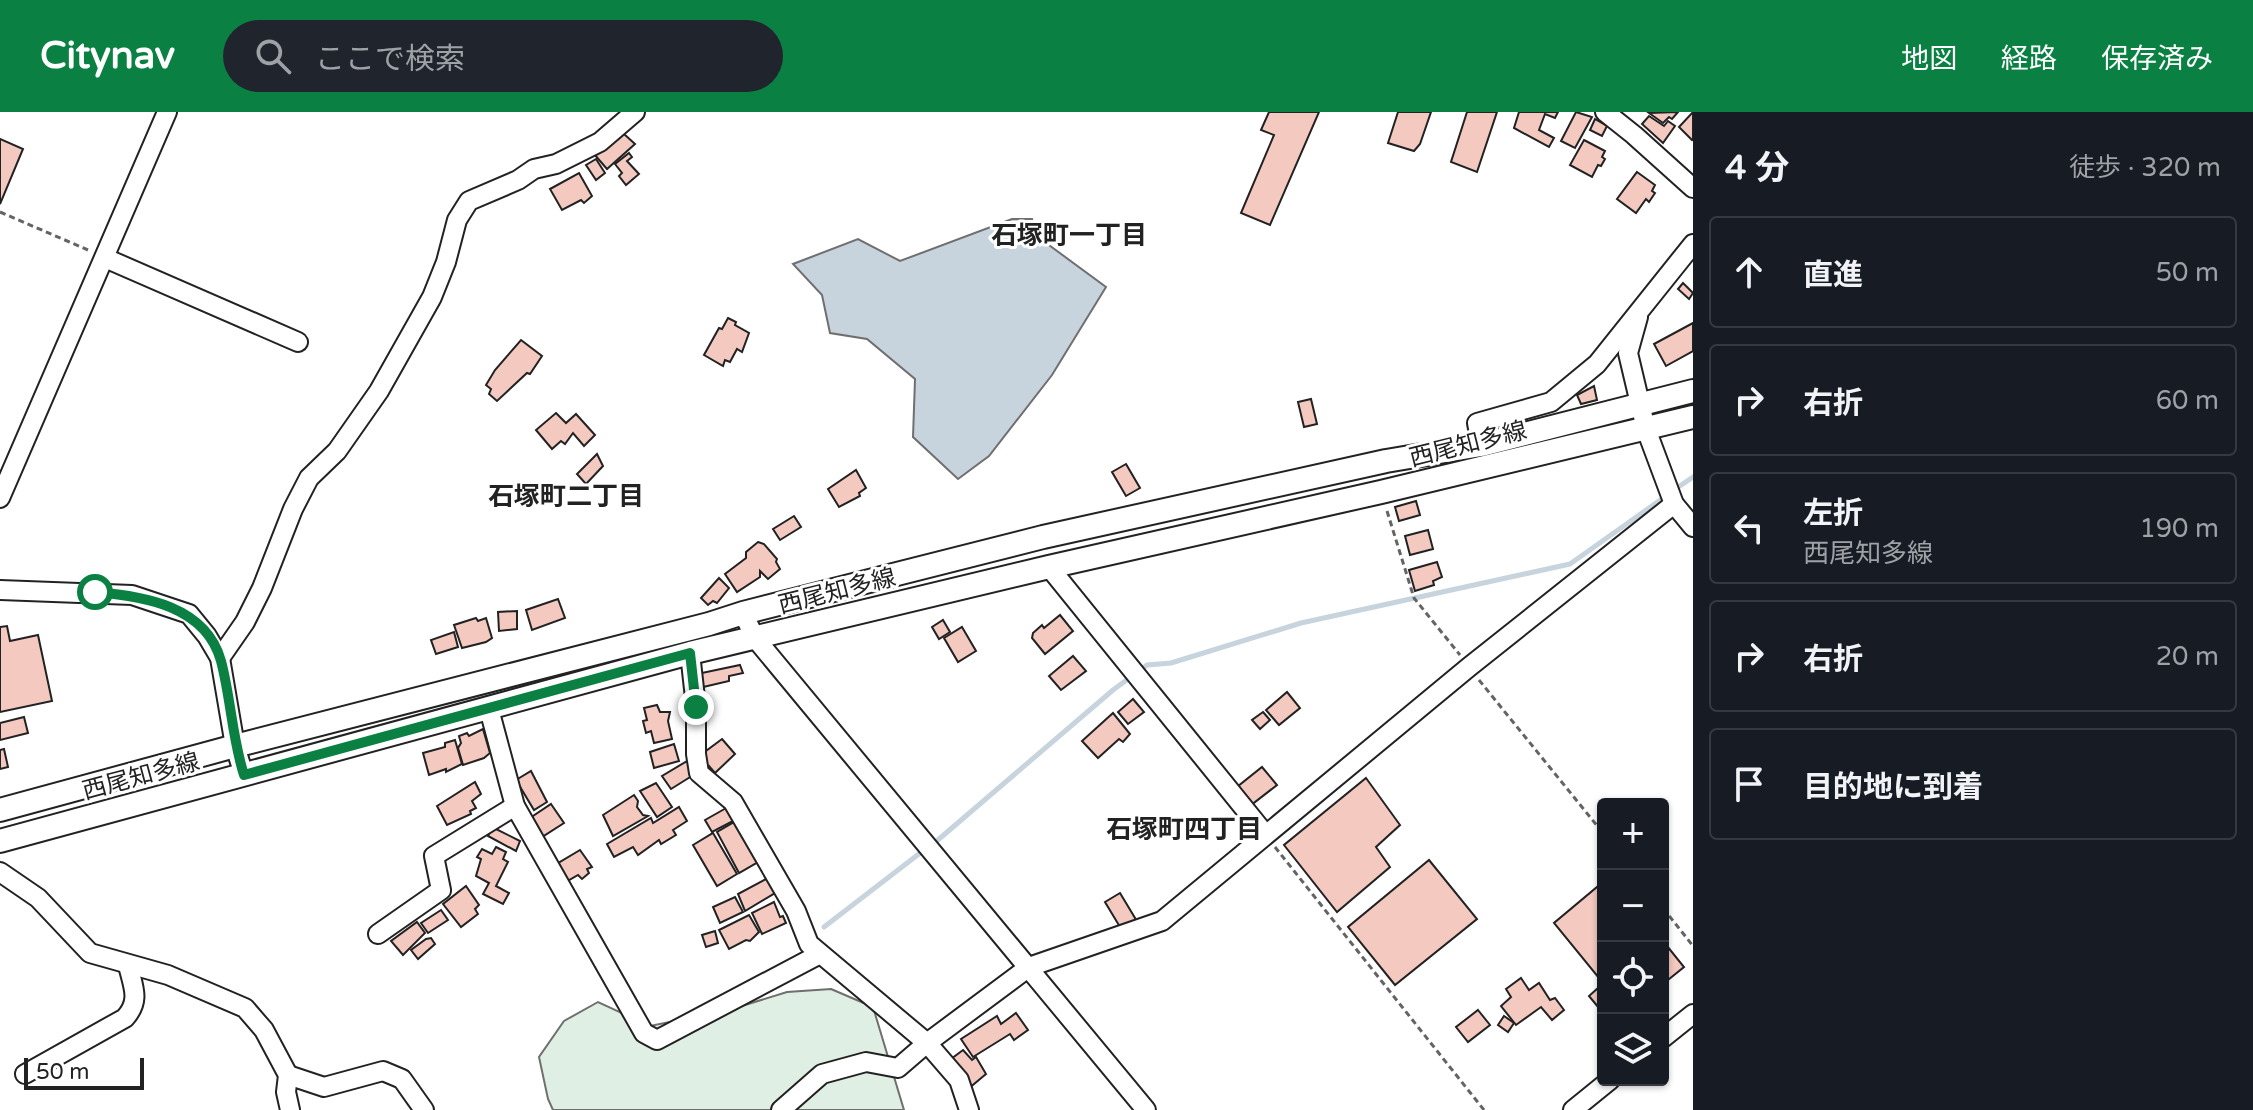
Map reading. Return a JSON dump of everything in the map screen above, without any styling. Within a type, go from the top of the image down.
[{"type":"main road","name":"西尾知多線","points":[[0,810],[743,613],[1043,537],[1386,461],[1481,445],[1693,391]]},
{"type":"main road","name":"西尾知多線","points":[[0,841],[690,653],[1693,417]]},
{"type":"street","points":[[0,498],[167,112]]},
{"type":"street","points":[[220,658],[245,622],[262,588],[293,509],[309,478],[337,451],[379,391],[432,297],[446,262],[457,220],[469,201],[600,142],[635,112]]},
{"type":"street","points":[[1605,112],[1693,188]]},
{"type":"street","points":[[1481,445],[1477,423],[1551,402],[1597,364],[1693,244]]},
{"type":"street","points":[[105,258],[298,342]]},
{"type":"street","points":[[1640,310],[1628,353],[1646,429],[1674,504],[1693,527]]},
{"type":"street","points":[[781,1110],[822,1074],[866,1062],[898,1068],[1029,967],[1162,921],[1469,667],[1674,504]]},
{"type":"street","points":[[1049,567],[1265,834]]},
{"type":"street","points":[[0,590],[132,595],[189,614],[220,658],[235,746],[244,775]]},
{"type":"street","points":[[743,613],[755,638],[1146,1110]]},
{"type":"street","points":[[690,653],[699,773],[733,802],[796,911],[809,944],[927,1043],[959,1080],[969,1110]]},
{"type":"street","points":[[489,709],[515,806],[644,1033],[657,1040],[820,954]]},
{"type":"street","points":[[378,934],[441,890],[434,856],[515,806]]},
{"type":"street","points":[[0,872],[38,898],[90,953],[168,975],[245,1008],[264,1030],[288,1075],[286,1092],[290,1110]]},
{"type":"street","points":[[25,1074],[125,1018],[134,1008],[136,998],[128,965]]},
{"type":"street","points":[[1669,1033],[1693,1014]]},
{"type":"street","points":[[288,1075],[324,1087],[383,1071],[402,1079],[424,1110]]},
{"type":"street","points":[[1573,1110],[1603,1086]]},
{"type":"path","points":[[0,212],[105,258]]},
{"type":"path","points":[[1381,492],[1414,598],[1597,826]]},
{"type":"path","points":[[1265,834],[1484,1110]]},
{"type":"path","points":[[1669,916],[1693,946]]},
{"type":"green space","points":[[831,989],[873,1007],[904,1110],[553,1110],[548,1099],[539,1057],[564,1021],[598,1002],[650,1026],[729,1010],[787,992]]},
{"type":"shaded area","points":[[1012,219],[1032,219],[1038,237],[1106,287],[1052,375],[989,456],[958,479],[913,437],[915,379],[867,339],[830,333],[822,295],[793,264],[858,239],[900,261]]},
{"type":"building","points":[[1269,112],[1319,112],[1270,225],[1241,213],[1274,135],[1261,130]]},
{"type":"building","points":[[1398,112],[1431,112],[1420,144],[1414,151],[1388,143]]},
{"type":"building","points":[[1467,112],[1497,112],[1477,172],[1451,162]]},
{"type":"building","points":[[1519,112],[1558,112],[1555,118],[1545,114],[1539,130],[1554,138],[1549,147],[1514,128]]},
{"type":"building","points":[[1576,112],[1592,117],[1575,148],[1561,141]]},
{"type":"building","points":[[1678,112],[1663,123],[1649,113]]},
{"type":"building","points":[[1693,112],[1693,139],[1692,140],[1679,127]]},
{"type":"building","points":[[1649,116],[1664,126],[1668,121],[1675,126],[1663,143],[1642,124]]},
{"type":"building","points":[[1595,119],[1607,126],[1602,136],[1590,130]]},
{"type":"building","points":[[624,134],[635,144],[607,169],[594,154],[615,135],[618,139]]},
{"type":"building","points":[[0,139],[23,149],[0,204]]},
{"type":"building","points":[[1584,140],[1605,151],[1602,157],[1605,159],[1592,177],[1570,165]]},
{"type":"building","points":[[629,153],[632,157],[627,161],[639,174],[626,185],[615,164]]},
{"type":"building","points":[[596,159],[605,173],[596,180],[586,165]]},
{"type":"building","points":[[1637,172],[1655,185],[1652,191],[1655,193],[1636,213],[1617,199]]},
{"type":"building","points":[[579,173],[592,196],[584,203],[581,200],[562,210],[550,189]]},
{"type":"building","points":[[1683,283],[1693,293],[1689,299],[1678,289]]},
{"type":"building","points":[[728,318],[749,333],[742,352],[737,349],[730,362],[725,360],[723,366],[704,355]]},
{"type":"building","points":[[1693,323],[1693,351],[1666,366],[1654,344]]},
{"type":"building","points":[[521,340],[542,356],[530,374],[527,373],[497,401],[489,394],[491,389],[486,385]]},
{"type":"building","points":[[1594,386],[1597,400],[1581,404],[1577,395]]},
{"type":"building","points":[[1311,399],[1317,424],[1304,427],[1298,402]]},
{"type":"building","points":[[556,413],[566,423],[576,414],[595,435],[584,446],[573,433],[565,444],[561,441],[552,449],[536,430]]},
{"type":"building","points":[[597,454],[603,466],[586,484],[577,474]]},
{"type":"building","points":[[1126,464],[1140,488],[1126,496],[1112,472]]},
{"type":"building","points":[[856,470],[866,488],[859,493],[860,496],[839,507],[828,489]]},
{"type":"building","points":[[1416,501],[1420,515],[1399,521],[1395,507]]},
{"type":"building","points":[[794,516],[801,527],[780,540],[773,529]]},
{"type":"building","points":[[1428,530],[1433,549],[1410,555],[1405,536]]},
{"type":"building","points":[[758,542],[764,544],[777,559],[780,569],[768,579],[760,571],[760,577],[737,592],[725,574],[746,558],[746,552]]},
{"type":"building","points":[[1437,562],[1442,577],[1433,581],[1434,585],[1415,591],[1409,570]]},
{"type":"building","points":[[719,578],[729,588],[717,603],[713,601],[708,605],[701,598]]},
{"type":"building","points":[[558,599],[565,618],[532,630],[526,610]]},
{"type":"building","points":[[517,611],[517,629],[499,631],[498,612]]},
{"type":"building","points":[[1060,615],[1073,631],[1045,654],[1032,638],[1033,633]]},
{"type":"building","points":[[476,618],[478,621],[486,618],[492,638],[462,648],[454,625]]},
{"type":"building","points":[[943,620],[950,632],[939,639],[932,627]]},
{"type":"building","points":[[7,626],[10,641],[38,635],[52,701],[0,712],[0,627]]},
{"type":"building","points":[[962,627],[976,651],[958,662],[944,638]]},
{"type":"building","points":[[454,632],[458,647],[436,654],[431,640]]},
{"type":"building","points":[[1073,656],[1086,671],[1061,690],[1049,676]]},
{"type":"building","points":[[740,665],[743,673],[729,676],[729,681],[699,688],[697,674]]},
{"type":"building","points":[[1287,692],[1300,708],[1279,725],[1266,710]]},
{"type":"building","points":[[1133,699],[1144,712],[1128,724],[1118,712]]},
{"type":"building","points":[[657,705],[660,712],[670,712],[668,721],[672,739],[654,743],[651,731],[646,733],[644,708]]},
{"type":"building","points":[[1263,712],[1270,720],[1260,729],[1252,720]]},
{"type":"building","points":[[1113,713],[1130,734],[1123,742],[1119,739],[1098,758],[1082,741]]},
{"type":"building","points":[[24,717],[28,733],[0,740],[0,723]]},
{"type":"building","points":[[483,729],[490,753],[463,765],[458,748],[461,743],[459,736],[467,733],[469,736]]},
{"type":"building","points":[[722,739],[735,754],[715,773],[709,766],[706,769],[702,754]]},
{"type":"building","points":[[455,740],[462,764],[446,772],[446,769],[429,775],[423,753],[445,747],[445,743]]},
{"type":"building","points":[[674,744],[679,761],[654,768],[650,752]]},
{"type":"building","points":[[4,749],[8,767],[0,769],[0,750]]},
{"type":"building","points":[[687,761],[695,774],[671,789],[662,776]]},
{"type":"building","points":[[1262,767],[1277,785],[1246,809],[1232,791]]},
{"type":"building","points":[[531,771],[547,802],[534,810],[516,780]]},
{"type":"building","points":[[1366,778],[1400,825],[1376,847],[1390,867],[1337,912],[1284,845]]},
{"type":"building","points":[[475,782],[481,794],[472,801],[476,808],[470,811],[471,814],[447,825],[437,806]]},
{"type":"building","points":[[656,783],[672,807],[657,817],[640,791]]},
{"type":"building","points":[[634,795],[638,801],[637,807],[648,816],[613,836],[603,815]]},
{"type":"building","points":[[551,804],[564,823],[542,837],[530,818]]},
{"type":"building","points":[[679,807],[687,821],[673,830],[676,835],[661,844],[659,840],[638,855],[633,847],[614,857],[607,844],[651,818],[653,823]]},
{"type":"building","points":[[728,807],[735,820],[712,832],[705,820]]},
{"type":"building","points":[[736,821],[758,862],[739,873],[717,832]]},
{"type":"building","points":[[492,827],[520,841],[516,851],[488,836]]},
{"type":"building","points":[[713,833],[737,874],[717,886],[693,845]]},
{"type":"building","points":[[496,847],[506,852],[503,859],[508,862],[496,886],[509,893],[503,904],[483,894],[489,883],[476,876],[481,859],[477,857],[482,849],[492,854]]},
{"type":"building","points":[[580,850],[592,867],[587,869],[589,873],[582,879],[578,875],[564,883],[555,865]]},
{"type":"building","points":[[1429,860],[1477,919],[1395,985],[1348,927]]},
{"type":"building","points":[[768,878],[775,893],[745,911],[738,894]]},
{"type":"building","points":[[466,886],[479,905],[475,909],[478,914],[461,927],[443,904]]},
{"type":"building","points":[[1597,887],[1597,976],[1554,923]]},
{"type":"building","points":[[1120,893],[1138,923],[1123,932],[1105,902]]},
{"type":"building","points":[[735,897],[743,912],[720,923],[713,907]]},
{"type":"building","points":[[774,902],[786,923],[762,934],[752,913]]},
{"type":"building","points":[[441,910],[448,920],[428,933],[421,923]]},
{"type":"building","points":[[749,915],[759,932],[750,941],[729,949],[719,930]]},
{"type":"building","points":[[417,922],[425,933],[403,955],[391,941]]},
{"type":"building","points":[[715,931],[718,943],[706,947],[702,935]]},
{"type":"building","points":[[431,938],[435,944],[418,959],[411,950]]},
{"type":"building","points":[[1669,948],[1684,967],[1669,979]]},
{"type":"building","points":[[1521,978],[1529,990],[1539,983],[1550,1000],[1555,998],[1564,1010],[1552,1020],[1541,1007],[1516,1025],[1501,1006],[1511,997],[1506,989]]},
{"type":"building","points":[[1597,989],[1597,1006],[1589,996]]},
{"type":"building","points":[[1478,1010],[1490,1025],[1468,1042],[1456,1027]]},
{"type":"building","points":[[1016,1013],[1028,1030],[1014,1040],[1010,1034],[973,1057],[961,1039],[997,1016],[1001,1024]]},
{"type":"building","points":[[1504,1016],[1514,1023],[1508,1032],[1498,1025]]},
{"type":"building","points":[[963,1050],[972,1060],[976,1057],[986,1074],[968,1089],[947,1062]]},
{"type":"waterway","points":[[1674,490],[1693,477]]},
{"type":"waterway","points":[[932,845],[1113,690],[1147,665],[1171,663],[1301,623],[1570,564],[1666,496]]},
{"type":"waterway","points":[[824,927],[924,850]]},
{"type":"district","name":"石塚町一丁目","points":[[1069,235]]},
{"type":"district","name":"石塚町二丁目","points":[[566,496]]},
{"type":"district","name":"石塚町四丁目","points":[[1184,829]]},
{"type":"route","points":[[95,592],[132,595],[189,614],[207,636],[220,658],[235,746],[244,775],[690,653],[696,707]]}]
